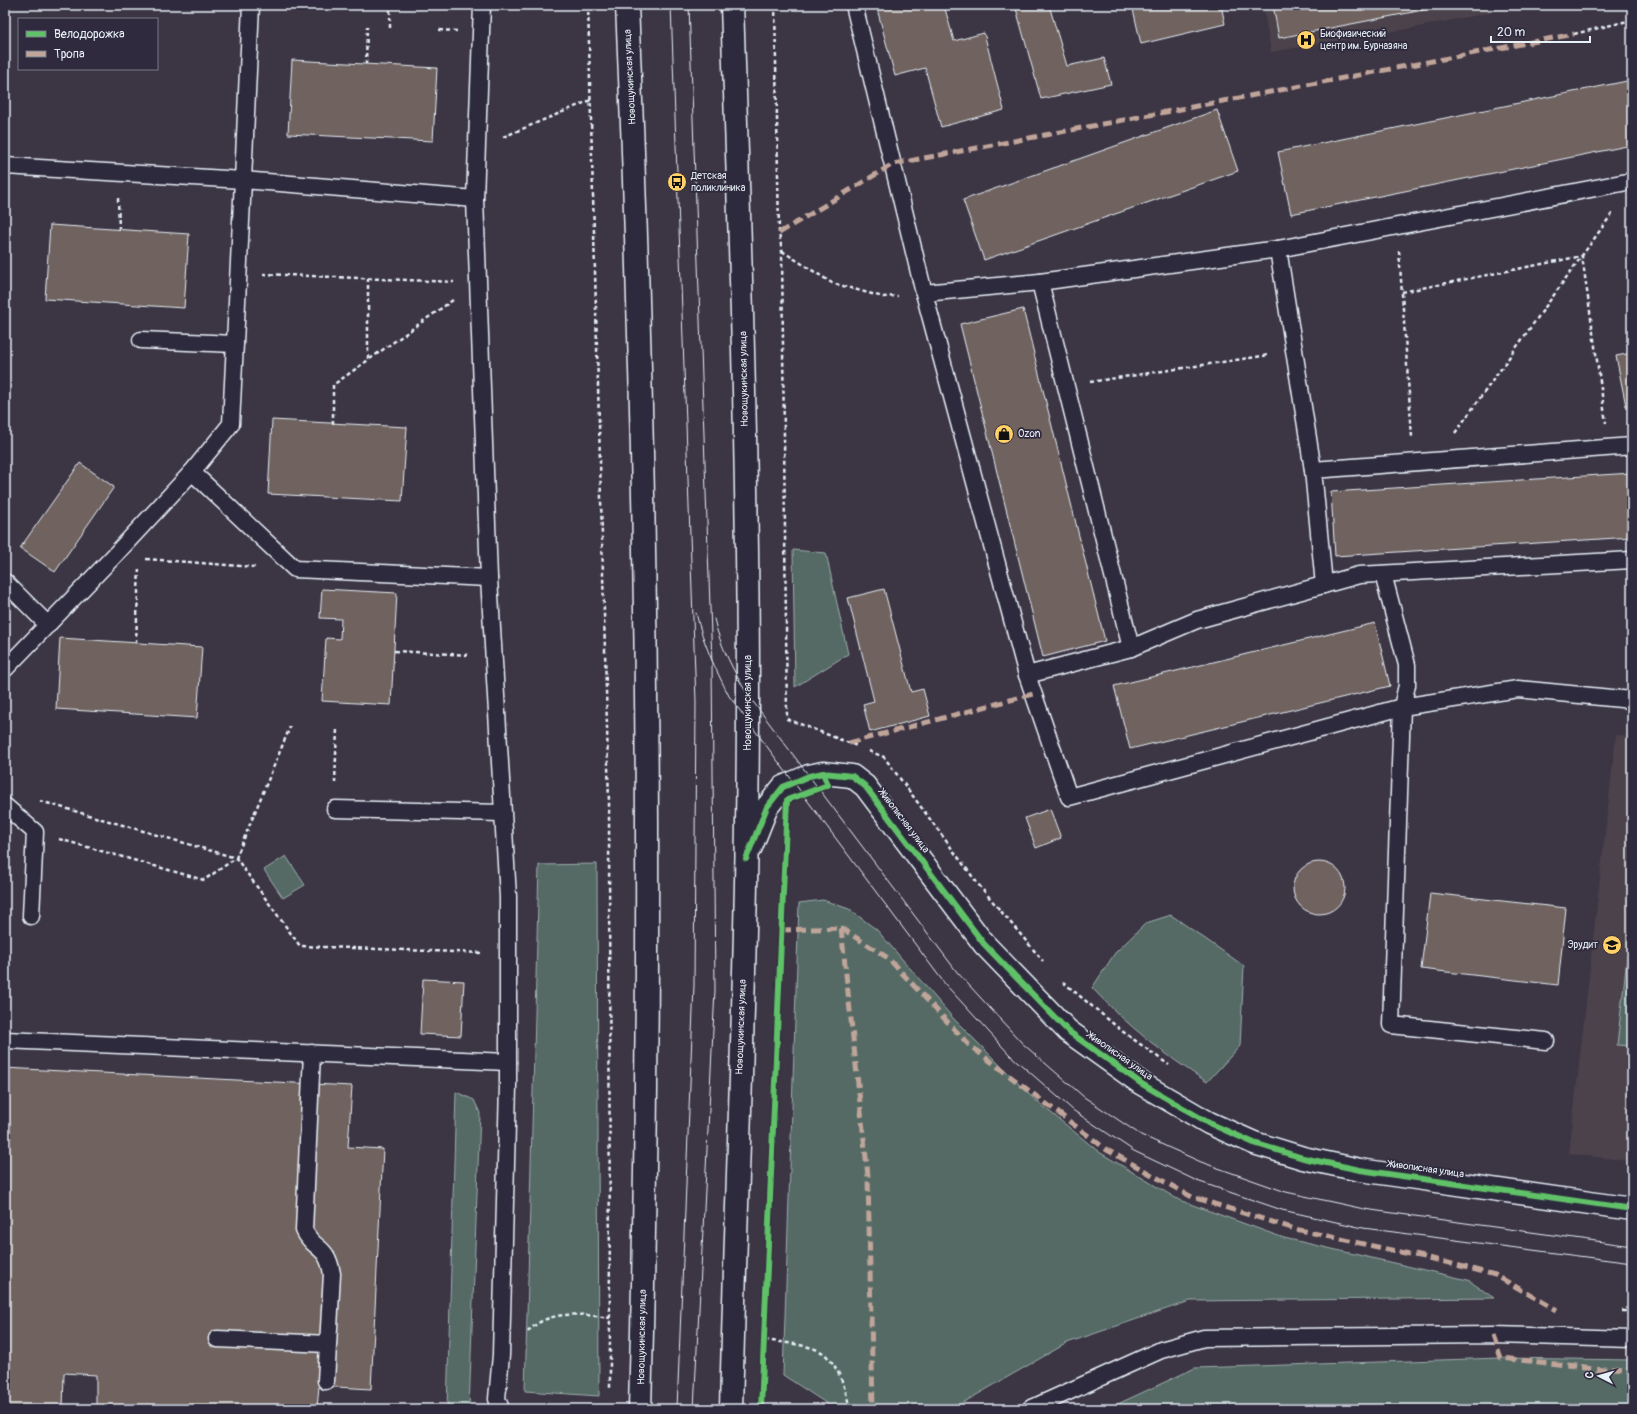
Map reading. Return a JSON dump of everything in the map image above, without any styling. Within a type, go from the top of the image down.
[{"type":"main road","name":"Новощукинская улица","points":[[627,5],[637,235],[645,575],[648,989],[640,1403]]},
{"type":"main road","name":"Новощукинская улица","points":[[731,1405],[746,859],[748,695],[746,458],[742,265],[732,5]]},
{"type":"main road","name":"Живописная улица","points":[[746,859],[767,807],[783,787],[809,776],[823,774],[852,776],[865,786],[984,944],[1068,1031],[1142,1084],[1210,1123],[1254,1143],[1317,1161],[1360,1170],[1632,1209]]},
{"type":"lane","points":[[5,669],[114,557],[192,472],[231,424],[251,5]]},
{"type":"lane","points":[[482,5],[475,199],[489,578],[508,897],[508,1062],[501,1355],[497,1399],[501,1409]]},
{"type":"lane","points":[[854,5],[924,293],[1027,675],[1069,797],[1402,707],[1518,689],[1632,700]]},
{"type":"lane","points":[[5,166],[243,180],[475,199]]},
{"type":"lane","points":[[924,293],[1040,282],[1278,249],[1632,181]]},
{"type":"lane","points":[[1278,249],[1313,470],[1324,585]]},
{"type":"lane","points":[[1040,282],[1131,648]]},
{"type":"lane","points":[[141,340],[235,344]]},
{"type":"lane","points":[[1313,470],[1632,446]]},
{"type":"lane","points":[[192,472],[295,569],[489,578]]},
{"type":"lane","points":[[1027,675],[1131,648],[1197,620],[1359,575],[1632,560]]},
{"type":"lane","points":[[1383,574],[1407,665],[1407,685],[1402,707],[1391,1024],[1546,1041]]},
{"type":"lane","points":[[5,582],[48,625]]},
{"type":"lane","points":[[5,806],[35,832],[31,916]]},
{"type":"lane","points":[[335,809],[502,813]]},
{"type":"lane","points":[[5,1040],[508,1062]]},
{"type":"lane","points":[[312,1053],[304,1230],[311,1242],[324,1251],[332,1274],[326,1381]]},
{"type":"lane","points":[[1030,1409],[1161,1350],[1204,1338],[1493,1335],[1632,1339]]},
{"type":"lane","points":[[217,1339],[328,1344]]},
{"type":"path","points":[[390,5],[390,28]]},
{"type":"path","points":[[588,5],[609,803],[610,1389]]},
{"type":"path","points":[[775,5],[778,233],[782,251],[787,719],[884,757],[978,884],[1046,964]]},
{"type":"path","points":[[1574,34],[1632,20]]},
{"type":"path","points":[[366,64],[367,27]]},
{"type":"path","points":[[476,148],[591,100]]},
{"type":"path","points":[[116,173],[119,230]]},
{"type":"path","points":[[1435,461],[1618,205]]},
{"type":"path","points":[[1397,226],[1414,462]]},
{"type":"path","points":[[782,251],[832,283],[883,297]]},
{"type":"path","points":[[1402,292],[1582,256]]},
{"type":"path","points":[[1582,256],[1610,448]]},
{"type":"path","points":[[238,273],[478,283]]},
{"type":"path","points":[[368,278],[368,360]]},
{"type":"path","points":[[333,424],[333,385],[478,283]]},
{"type":"path","points":[[1066,385],[1294,351]]},
{"type":"path","points":[[114,557],[295,569]]},
{"type":"path","points":[[136,643],[140,559]]},
{"type":"path","points":[[394,651],[494,657]]},
{"type":"path","points":[[35,832],[204,880],[236,858],[290,726]]},
{"type":"path","points":[[335,809],[336,728]]},
{"type":"path","points":[[35,799],[236,858],[300,946],[507,954]]},
{"type":"path","points":[[1062,981],[1122,1031],[1172,1067]]},
{"type":"path","points":[[524,1336],[534,1326],[559,1315],[610,1318]]},
{"type":"path","points":[[765,1340],[801,1345],[823,1352],[838,1372],[846,1391],[850,1409]]},
{"type":"shaded area","name":"Биофизический центр им. Бурназяна","points":[[1263,5],[1526,5],[1413,28],[1271,52]]},
{"type":"shaded area","name":"Эрудит","points":[[1616,735],[1632,737],[1632,1161],[1569,1154]]},
{"type":"green space","points":[[793,550],[826,553],[848,654],[795,687]]},
{"type":"green space","points":[[286,856],[305,885],[283,898],[264,870]]},
{"type":"green space","points":[[597,864],[599,1396],[525,1391],[539,865]]},
{"type":"green space","points":[[823,900],[849,909],[877,930],[953,1018],[1033,1098],[1099,1152],[1179,1200],[1284,1238],[1468,1280],[1494,1298],[1190,1301],[1067,1343],[952,1409],[835,1409],[783,1375],[799,903]]},
{"type":"green space","points":[[1171,915],[1244,966],[1240,1046],[1207,1082],[1175,1061],[1146,1039],[1092,988],[1115,953],[1146,923]]},
{"type":"green space","points":[[1632,915],[1632,1046],[1617,1045]]},
{"type":"green space","points":[[456,1092],[474,1100],[480,1113],[469,1409],[447,1409]]},
{"type":"green space","points":[[1501,1358],[1632,1360],[1632,1409],[1107,1409],[1195,1368]]},
{"type":"building","points":[[876,5],[944,5],[954,41],[984,33],[1004,110],[941,127],[925,68],[895,76]]},
{"type":"building","points":[[1015,5],[1049,5],[1067,66],[1104,58],[1111,84],[1041,99]]},
{"type":"building","points":[[1132,5],[1221,5],[1225,24],[1141,44]]},
{"type":"building","points":[[1273,5],[1449,5],[1279,38]]},
{"type":"building","points":[[292,60],[437,68],[433,141],[288,134]]},
{"type":"building","points":[[1632,80],[1632,145],[1291,214],[1278,152]]},
{"type":"building","points":[[1217,110],[1238,171],[984,260],[963,200]]},
{"type":"building","points":[[50,225],[189,234],[184,308],[45,299]]},
{"type":"building","points":[[1023,309],[1105,641],[1043,657],[960,324]]},
{"type":"building","points":[[1632,353],[1632,404],[1626,406],[1616,356]]},
{"type":"building","points":[[272,420],[407,427],[402,501],[268,494]]},
{"type":"building","points":[[80,463],[114,487],[55,572],[20,548]]},
{"type":"building","points":[[1632,473],[1632,537],[1335,556],[1331,492]]},
{"type":"building","points":[[322,589],[397,593],[391,705],[322,701],[326,638],[340,639],[341,619],[320,618]]},
{"type":"building","points":[[884,589],[911,692],[923,689],[930,716],[870,732],[863,704],[874,701],[848,598]]},
{"type":"building","points":[[1375,623],[1390,686],[1130,749],[1114,686]]},
{"type":"building","points":[[60,638],[202,647],[197,718],[56,709]]},
{"type":"building","points":[[1050,809],[1061,838],[1036,848],[1025,818]]},
{"type":"building","points":[[1319,862],[1329,864],[1337,870],[1343,878],[1345,888],[1343,898],[1337,906],[1329,912],[1319,914],[1309,912],[1301,906],[1295,898],[1293,888],[1295,878],[1301,870],[1309,864]]},
{"type":"building","points":[[1430,893],[1566,908],[1558,985],[1421,969]]},
{"type":"building","points":[[423,979],[464,981],[461,1036],[420,1034]]},
{"type":"building","points":[[5,1068],[352,1086],[348,1147],[383,1149],[371,1389],[319,1386],[317,1409],[96,1409],[96,1375],[64,1373],[63,1409],[5,1409]]},
{"type":"tram line","points":[[671,5],[696,702],[694,985],[677,1409]]},
{"type":"tram line","points":[[689,5],[712,664],[715,990],[694,1409]]},
{"type":"tram line","points":[[696,613],[702,635],[729,696],[945,984],[1010,1055],[1074,1111],[1134,1151],[1197,1181],[1282,1210],[1363,1228],[1632,1263]]},
{"type":"tram line","points":[[714,619],[728,658],[748,695],[957,972],[1022,1043],[1084,1097],[1141,1135],[1201,1162],[1286,1192],[1364,1209],[1632,1246]]},
{"type":"marked path","points":[[779,233],[893,164],[1574,34]]},
{"type":"marked path","points":[[849,743],[1033,694]]},
{"type":"marked path","points":[[841,928],[868,1176],[873,1409]]},
{"type":"marked path","points":[[781,930],[841,928],[888,958],[969,1045],[1107,1150],[1192,1197],[1295,1229],[1437,1260],[1495,1275],[1557,1310]]},
{"type":"marked path","points":[[1493,1335],[1501,1358],[1632,1372]]},
{"type":"cycle path","points":[[746,859],[767,807],[783,787],[809,776],[823,773],[852,776],[865,786],[984,944],[1068,1031],[1142,1084],[1209,1123],[1254,1143],[1303,1158],[1360,1170],[1632,1209]]},
{"type":"cycle path","points":[[761,1409],[787,800],[828,785],[823,773]]},
{"type":"place","name":"Биофизический центр им. Бурназяна","points":[[1306,40]]},
{"type":"place","name":"Детская поликлиника","points":[[677,182]]},
{"type":"place","name":"Ozon","points":[[1004,434]]},
{"type":"place","name":"Эрудит","points":[[1612,945]]}]
